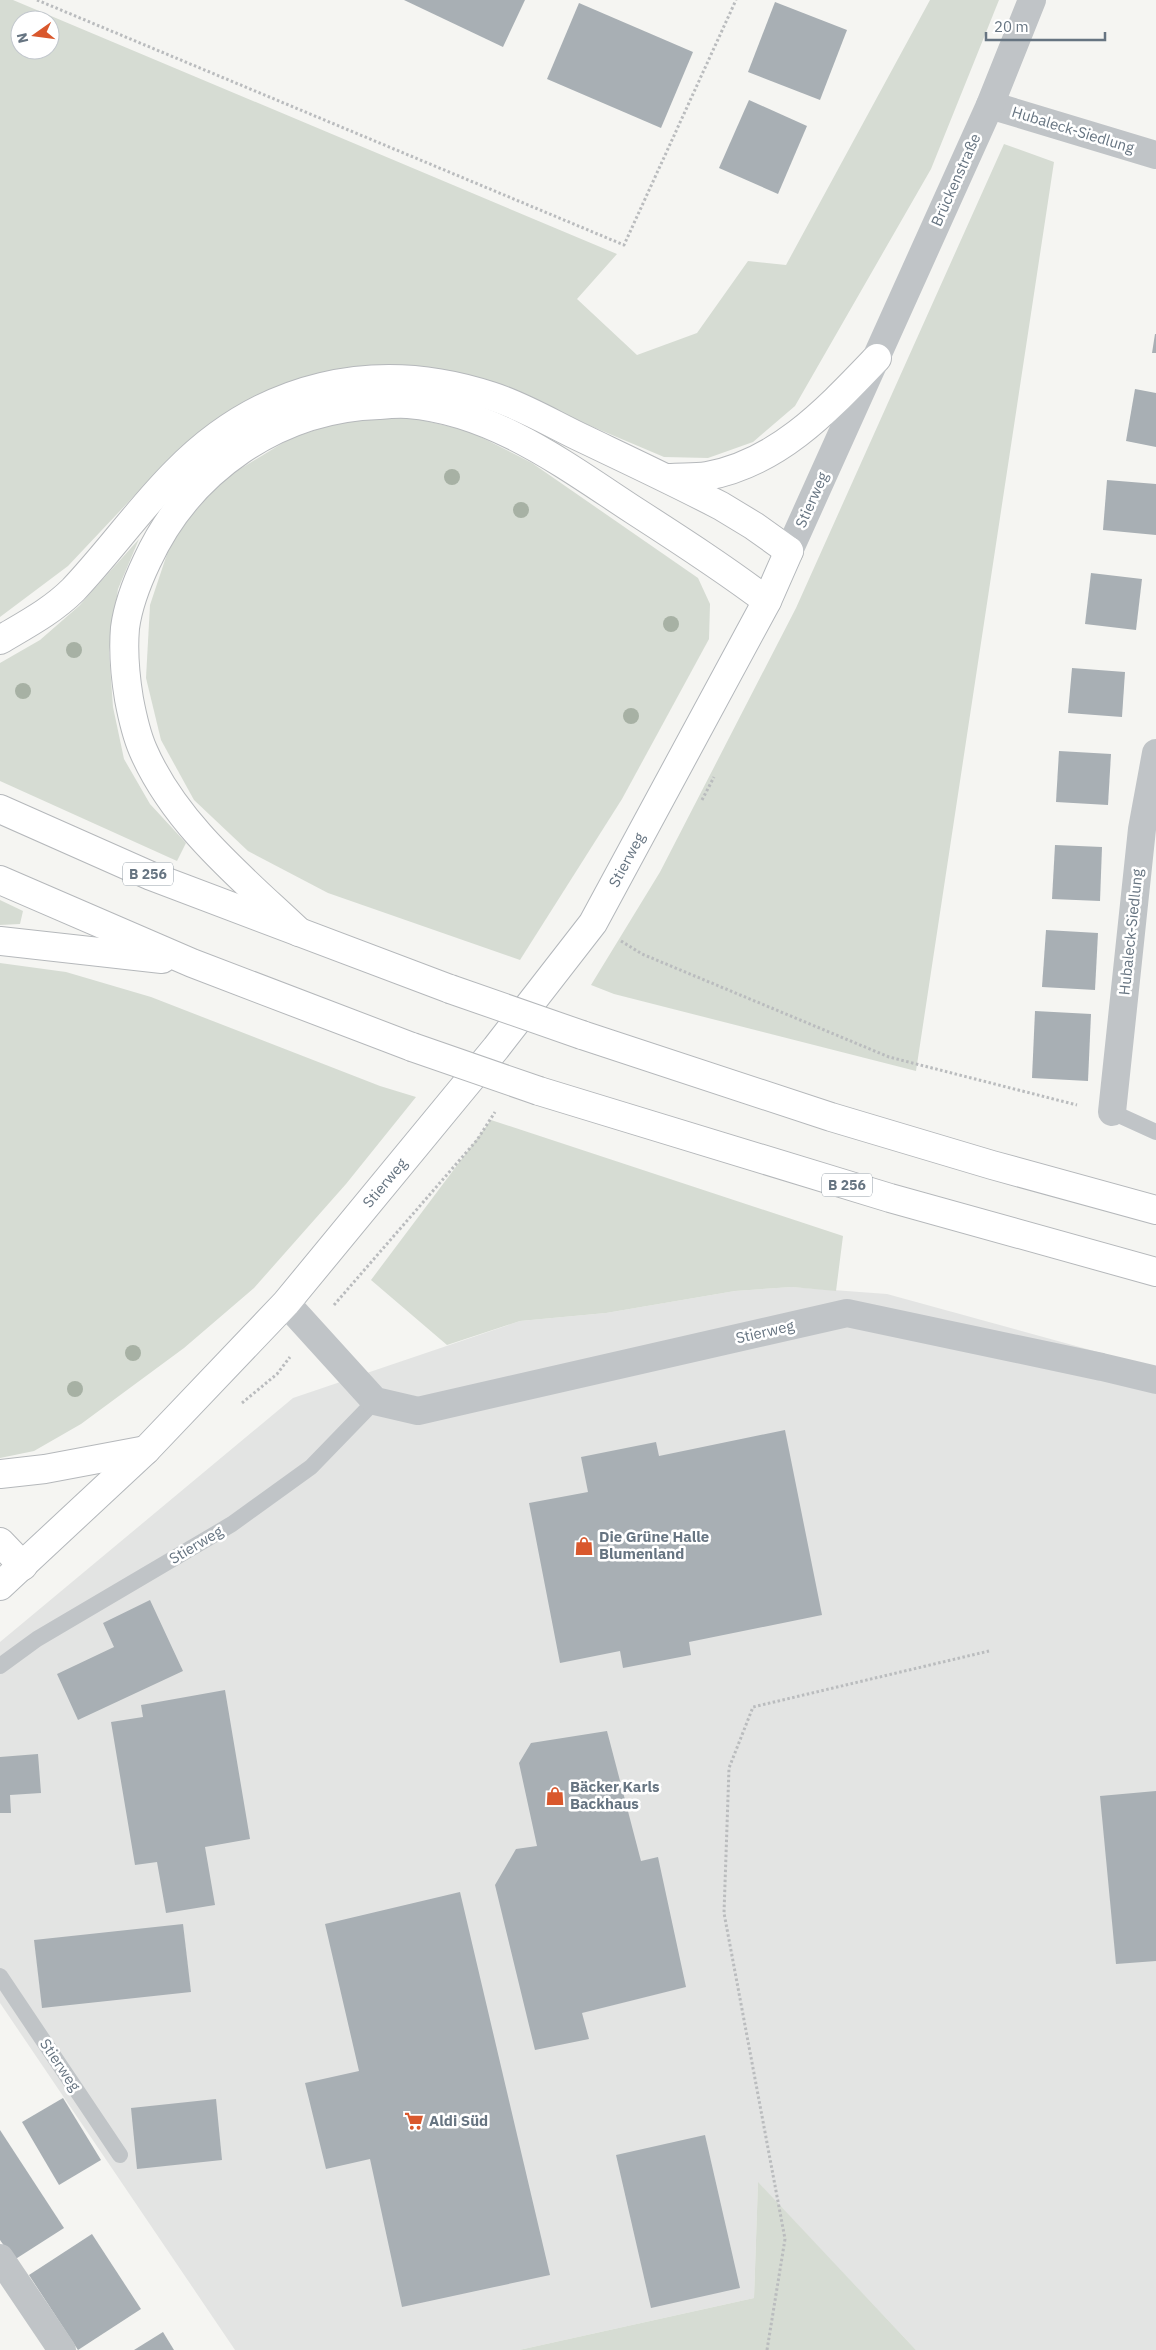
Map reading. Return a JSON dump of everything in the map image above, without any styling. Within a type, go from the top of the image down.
[{"type":"main road","points":[[667,478],[707,476],[744,464],[775,450],[829,408],[877,358]]},
{"type":"main road","points":[[0,640],[38,618],[72,591],[176,471],[215,437],[255,412],[295,394],[331,384],[375,378],[416,380],[493,396],[667,478],[721,506],[754,526],[789,551]]},
{"type":"main road","points":[[299,932],[190,825],[160,784],[142,749],[131,711],[124,668],[126,627],[134,593],[157,540],[180,505],[214,469],[257,438],[308,416],[357,406],[408,404],[462,414],[506,432],[547,454],[735,576],[767,601]]},
{"type":"main road","name":"Stierweg","points":[[0,1586],[146,1450],[286,1303],[496,1048],[593,923],[767,601],[789,551]]},
{"type":"main road","name":"B 256","points":[[0,808],[151,876],[450,989],[582,1035],[831,1117],[1001,1168],[1156,1210]]},
{"type":"main road","name":"B 256","points":[[0,880],[192,963],[412,1047],[539,1091],[890,1198],[1156,1272]]},
{"type":"main road","points":[[0,941],[192,963]]},
{"type":"main road","points":[[0,1474],[45,1469],[146,1450]]},
{"type":"main road","points":[[0,1542],[23,1566]]},
{"type":"street","name":"Brückenstraße","points":[[877,358],[990,105],[1032,0]]},
{"type":"street","name":"Hubaleck-Siedlung","points":[[990,105],[1156,155]]},
{"type":"street","name":"Stierweg","points":[[789,551],[877,358]]},
{"type":"street","name":"Hubaleck-Siedlung","points":[[1112,1112],[1142,829],[1156,753]]},
{"type":"street","points":[[286,1303],[375,1401]]},
{"type":"street","name":"Stierweg","points":[[375,1401],[418,1411],[847,1314],[1102,1366],[1156,1380]]},
{"type":"street","points":[[0,2258],[62,2350]]},
{"type":"lane","points":[[1112,1112],[1156,1132]]},
{"type":"lane","name":"Stierweg","points":[[0,1666],[37,1639],[232,1524],[311,1467],[375,1401]]},
{"type":"lane","name":"Stierweg","points":[[0,1976],[120,2155]]},
{"type":"path","points":[[36,0],[624,245],[736,0]]},
{"type":"path","points":[[620,940],[642,954],[889,1057],[1112,1112]]},
{"type":"path","points":[[767,2350],[785,2240],[724,1913],[729,1768],[753,1707],[989,1651]]},
{"type":"shaded area","points":[[0,0],[13,0],[37,10],[10,10],[10,60],[60,60],[60,20],[617,254],[577,299],[637,355],[697,333],[748,261],[786,265],[930,0],[999,0],[931,169],[795,406],[753,442],[708,458],[664,457],[482,380],[414,366],[341,369],[270,389],[201,433],[134,496],[68,566],[0,617]]},
{"type":"shaded area","points":[[1004,144],[1054,162],[916,1071],[614,994],[591,985],[660,872],[796,608]]},
{"type":"shaded area","points":[[409,417],[469,431],[532,463],[698,578],[710,604],[709,639],[622,799],[520,960],[328,893],[248,851],[194,800],[161,740],[146,678],[150,605],[173,536],[225,478],[291,438],[349,419]]},
{"type":"shaded area","points":[[139,539],[118,589],[109,652],[113,707],[124,759],[150,804],[186,843],[177,861],[0,781],[0,663],[40,640],[79,606]]},
{"type":"shaded area","points":[[0,900],[23,911],[20,924],[0,925]]},
{"type":"shaded area","points":[[0,963],[66,972],[151,997],[380,1086],[416,1097],[346,1184],[254,1288],[184,1348],[81,1424],[34,1451],[0,1458]]},
{"type":"shaded area","points":[[491,1120],[843,1236],[836,1291],[792,1287],[735,1291],[606,1313],[520,1321],[447,1345],[371,1280]]},
{"type":"shaded area","points":[[792,1287],[887,1294],[1156,1368],[1156,2350],[916,2350],[758,2183],[754,2298],[519,2350],[235,2350],[0,2003],[0,1642],[293,1398],[520,1321],[606,1313],[735,1291]]},
{"type":"shaded area","points":[[758,2182],[916,2350],[519,2350],[754,2298]]},
{"type":"building","points":[[404,0],[525,0],[503,47]]},
{"type":"building","points":[[775,2],[847,30],[820,100],[748,72]]},
{"type":"building","points":[[579,3],[693,52],[661,128],[547,79]]},
{"type":"building","points":[[749,100],[807,126],[778,194],[719,168]]},
{"type":"building","points":[[1155,334],[1156,353],[1152,353]]},
{"type":"building","points":[[1135,389],[1156,393],[1156,447],[1126,441]]},
{"type":"building","points":[[1107,480],[1156,484],[1156,535],[1103,530]]},
{"type":"building","points":[[1091,573],[1142,579],[1136,630],[1085,624]]},
{"type":"building","points":[[1072,668],[1125,672],[1122,717],[1068,713]]},
{"type":"building","points":[[1059,751],[1111,754],[1108,805],[1056,802]]},
{"type":"building","points":[[1055,845],[1102,847],[1100,901],[1052,899]]},
{"type":"building","points":[[1046,930],[1098,933],[1095,990],[1042,987]]},
{"type":"building","points":[[1035,1011],[1091,1014],[1088,1081],[1032,1078]]},
{"type":"building","points":[[785,1430],[822,1615],[689,1642],[691,1655],[623,1668],[620,1651],[560,1663],[529,1503],[588,1492],[581,1457],[656,1442],[659,1456]]},
{"type":"building","points":[[150,1600],[183,1671],[78,1720],[57,1674],[114,1647],[103,1623]]},
{"type":"building","points":[[225,1690],[250,1839],[205,1847],[215,1905],[166,1913],[157,1862],[135,1865],[111,1722],[143,1717],[141,1705]]},
{"type":"building","points":[[607,1731],[641,1861],[658,1857],[686,1987],[582,2013],[589,2039],[535,2050],[495,1885],[516,1849],[537,1846],[519,1763],[531,1743]]},
{"type":"building","points":[[38,1754],[41,1793],[10,1795],[11,1813],[0,1813],[0,1757]]},
{"type":"building","points":[[1156,1791],[1156,1961],[1116,1964],[1100,1796]]},
{"type":"building","name":"Aldi Süd","points":[[460,1892],[550,2275],[402,2307],[370,2159],[326,2169],[305,2083],[359,2071],[325,1924]]},
{"type":"building","points":[[183,1924],[191,1992],[42,2008],[34,1940]]},
{"type":"building","points":[[63,2098],[101,2160],[59,2185],[22,2122]]},
{"type":"building","points":[[216,2099],[222,2160],[137,2169],[131,2108]]},
{"type":"building","points":[[0,2130],[64,2228],[14,2260],[0,2240]]},
{"type":"building","points":[[705,2135],[740,2288],[651,2308],[616,2155]]},
{"type":"building","points":[[92,2234],[141,2309],[78,2350],[29,2275]]},
{"type":"building","points":[[163,2332],[174,2350],[134,2350]]},
{"type":"place","name":"Die Grüne Halle Blumenland","points":[[584,1546]]},
{"type":"place","name":"Bäcker Karls Backhaus","points":[[555,1796]]},
{"type":"place","name":"Aldi Süd","points":[[414,2121]]}]
